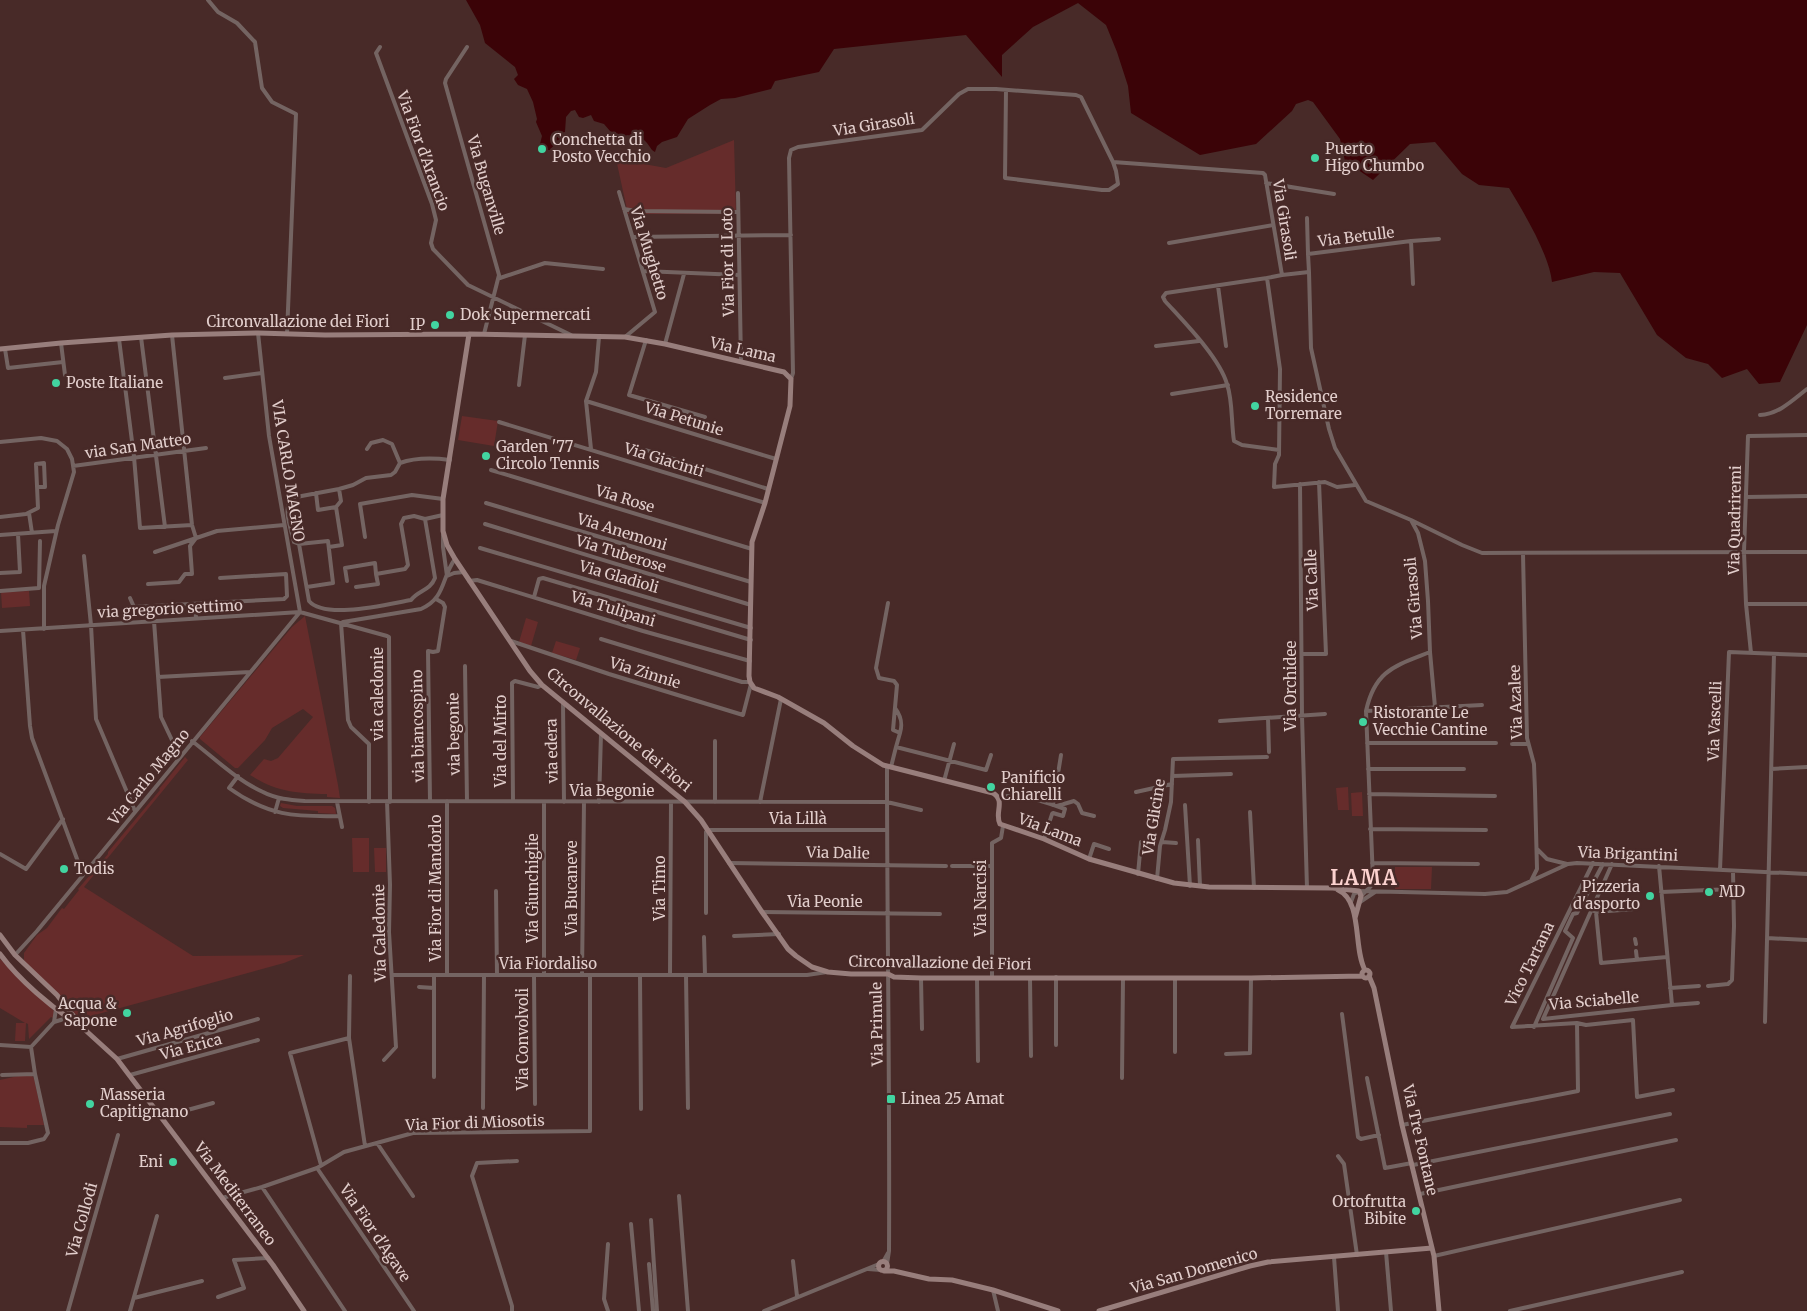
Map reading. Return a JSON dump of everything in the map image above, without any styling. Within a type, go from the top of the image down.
[{"type":"street","points":[[208,0],[218,12],[237,23],[255,42],[262,88],[272,102],[296,114],[287,334]]},
{"type":"street","name":"Via Fior d'Arancio","points":[[380,47],[376,54],[432,204],[436,220],[432,246],[436,252],[464,282],[573,336]]},
{"type":"street","name":"Via Buganville","points":[[467,47],[445,83],[500,278]]},
{"type":"street","name":"Via Girasoli","points":[[791,379],[793,372],[789,158],[791,150],[798,147],[922,130],[959,94],[968,89],[1006,90],[1076,95],[1081,97],[1113,162],[1263,172],[1282,275]]},
{"type":"street","points":[[1006,90],[1005,178],[1109,190],[1118,184],[1113,162]]},
{"type":"street","points":[[1266,183],[1334,194]]},
{"type":"street","name":"Via Mughetto","points":[[619,192],[655,312],[624,337]]},
{"type":"street","name":"Via Fior di Loto","points":[[738,192],[741,362]]},
{"type":"street","points":[[624,209],[636,211],[738,212]]},
{"type":"street","points":[[1307,218],[1308,254]]},
{"type":"street","points":[[1169,242],[1273,225]]},
{"type":"street","points":[[633,237],[791,235]]},
{"type":"street","points":[[1411,241],[1439,239]]},
{"type":"street","name":"Via Betulle","points":[[1309,272],[1308,254],[1411,241],[1413,284]]},
{"type":"street","points":[[484,334],[500,278],[545,263],[603,269]]},
{"type":"street","points":[[643,271],[739,275]]},
{"type":"street","name":"Via Girasoli","points":[[1279,450],[1242,445],[1234,441],[1228,385],[1217,363],[1165,301],[1163,297],[1166,293],[1309,272],[1310,332],[1313,356],[1335,448],[1366,501],[1411,520],[1418,533],[1425,561],[1430,652],[1397,665],[1374,684],[1366,711],[1373,878],[1371,886],[1362,893]]},
{"type":"street","points":[[665,344],[684,274]]},
{"type":"street","points":[[1267,278],[1280,369],[1279,455],[1275,464],[1274,487],[1319,482],[1326,482],[1338,487],[1355,485]]},
{"type":"street","points":[[1218,286],[1226,346]]},
{"type":"street","name":"Circonvallazione dei Fiori","points":[[3,349],[172,335],[258,333],[468,334],[444,499],[443,531],[447,545],[530,671],[542,685],[563,700],[601,734],[686,802],[708,830],[788,949],[812,967],[828,972],[888,974],[894,977],[922,978],[1362,976]]},
{"type":"street","name":"VIA CARLO MAGNO","points":[[258,333],[269,436],[300,612]]},
{"type":"street","name":"Via Lama","points":[[468,334],[624,337],[646,340],[784,372],[791,379],[790,406],[752,542],[751,683]]},
{"type":"street","points":[[172,335],[183,450],[192,525],[196,538]]},
{"type":"street","points":[[519,385],[525,335]]},
{"type":"street","points":[[141,337],[165,527]]},
{"type":"street","points":[[591,450],[586,401],[596,372],[599,337]]},
{"type":"street","points":[[119,339],[134,457],[140,528],[192,525]]},
{"type":"street","points":[[646,340],[629,395],[705,417]]},
{"type":"street","points":[[1156,346],[1199,340]]},
{"type":"street","points":[[61,343],[65,375]]},
{"type":"street","points":[[3,349],[8,368],[63,362]]},
{"type":"street","points":[[225,378],[262,374]]},
{"type":"street","points":[[1172,394],[1228,385]]},
{"type":"street","points":[[1760,415],[1780,410],[1807,389]]},
{"type":"street","name":"Via Petunie","points":[[586,401],[776,459]]},
{"type":"street","name":"Via Giacinti","points":[[499,422],[764,504]]},
{"type":"street","name":"Via Quadriremi","points":[[1751,653],[1746,604],[1744,552],[1748,436],[1807,436]]},
{"type":"street","points":[[0,442],[41,438],[57,441],[67,449],[73,466],[74,472],[56,531],[44,586],[44,629]]},
{"type":"street","points":[[367,449],[371,443],[383,440],[392,444],[400,463]]},
{"type":"street","name":"via San Matteo","points":[[73,466],[206,448]]},
{"type":"street","points":[[645,450],[768,488]]},
{"type":"street","points":[[400,463],[428,459],[450,460]]},
{"type":"street","points":[[400,463],[391,475],[366,478],[353,485],[339,489],[291,498],[288,503],[288,514],[294,542],[299,544],[309,601],[313,605],[346,611],[411,600],[414,596],[425,591],[433,585],[435,578],[425,519]]},
{"type":"street","points":[[0,517],[29,513],[38,508],[37,488],[36,464],[44,464],[45,487],[37,488]]},
{"type":"street","name":"Via Rose","points":[[491,470],[752,549]]},
{"type":"street","name":"Via Calle","points":[[1303,654],[1326,654],[1319,482]]},
{"type":"street","name":"Via Orchidee","points":[[1300,484],[1303,654],[1302,716],[1307,888]]},
{"type":"street","name":"Via Carlo Magno","points":[[329,547],[342,545],[336,507],[340,500],[339,489]]},
{"type":"street","name":"Via Carlo Magno","points":[[316,493],[318,510],[336,507]]},
{"type":"street","points":[[366,537],[360,504],[412,495],[444,499]]},
{"type":"street","points":[[1746,497],[1807,496]]},
{"type":"street","name":"Via Anemoni","points":[[486,504],[752,582]]},
{"type":"street","points":[[29,513],[32,533]]},
{"type":"street","points":[[282,516],[288,514]]},
{"type":"street","points":[[376,574],[405,569],[408,566],[401,524],[404,518],[414,516],[425,519],[443,515]]},
{"type":"street","points":[[1411,520],[1482,553],[1807,552]]},
{"type":"street","name":"Via Tuberose","points":[[485,524],[751,605]]},
{"type":"street","points":[[155,552],[217,531],[284,525]]},
{"type":"street","points":[[0,535],[56,531]]},
{"type":"street","points":[[443,531],[447,576]]},
{"type":"street","points":[[0,574],[20,572],[18,534]]},
{"type":"street","points":[[148,584],[179,582],[185,574],[192,574],[190,546],[196,538]]},
{"type":"street","name":"Via Carlo Magno","points":[[299,544],[328,541],[333,584],[307,588]]},
{"type":"street","points":[[0,591],[39,588],[40,542]]},
{"type":"street","name":"Via Gladioli","points":[[480,548],[751,628]]},
{"type":"street","name":"Via Azalee","points":[[1523,554],[1528,744],[1534,764],[1537,869],[1531,882]]},
{"type":"street","points":[[84,556],[96,719],[135,811]]},
{"type":"street","points":[[369,802],[369,744],[351,727],[348,720],[341,623],[421,609],[429,605],[436,599],[444,587],[450,567],[455,559]]},
{"type":"street","points":[[347,581],[345,568],[375,563],[378,584],[356,587]]},
{"type":"street","points":[[447,576],[454,572],[464,572]]},
{"type":"street","points":[[220,578],[294,573]]},
{"type":"street","points":[[130,598],[134,606],[284,599],[287,596],[286,574]]},
{"type":"street","points":[[534,597],[539,579],[543,578],[751,640]]},
{"type":"street","name":"Via Tulipani","points":[[469,581],[477,580],[643,631],[750,661]]},
{"type":"street","points":[[295,583],[305,581]]},
{"type":"street","name":"via biancospino","points":[[430,801],[428,651],[436,652],[438,649],[445,607],[443,603],[436,599]]},
{"type":"street","points":[[888,603],[876,668],[879,678],[894,681],[898,686],[895,708],[892,730],[900,733],[902,727],[901,717],[895,708]]},
{"type":"street","points":[[195,604],[196,618]]},
{"type":"street","points":[[1746,604],[1807,604]]},
{"type":"street","name":"Via Carlo Magno","points":[[15,955],[37,931],[300,612]]},
{"type":"street","name":"via gregorio settimo","points":[[0,631],[300,612],[341,623]]},
{"type":"street","points":[[154,621],[161,717],[180,757]]},
{"type":"street","name":"via caledonie","points":[[341,623],[389,637],[389,802]]},
{"type":"street","points":[[23,630],[32,738],[83,875]]},
{"type":"street","points":[[601,639],[742,682],[751,683],[754,688],[781,699],[824,723],[853,746],[889,767],[994,793],[998,797],[1029,799],[1065,809],[1063,816],[1052,814],[1044,839]]},
{"type":"street","name":"Via Zinnie","points":[[511,641],[600,671],[744,715],[751,683]]},
{"type":"street","points":[[1430,652],[1435,708]]},
{"type":"street","name":"Via Vascelli","points":[[1720,870],[1729,652],[1807,655]]},
{"type":"street","points":[[1765,1022],[1774,654]]},
{"type":"street","name":"via begonie","points":[[465,666],[467,802]]},
{"type":"street","points":[[158,677],[250,672]]},
{"type":"street","name":"Via del Mirto","points":[[513,802],[512,684],[516,680],[538,687],[542,685]]},
{"type":"street","points":[[760,802],[781,699]]},
{"type":"street","name":"via edera","points":[[563,700],[564,802]]},
{"type":"street","points":[[1366,711],[1482,705]]},
{"type":"street","points":[[1220,721],[1325,714]]},
{"type":"street","points":[[1268,718],[1269,752]]},
{"type":"street","name":"Via Primule","points":[[884,1264],[889,1251],[887,802],[889,767],[900,733]]},
{"type":"street","points":[[599,802],[601,734]]},
{"type":"street","name":"Via Begonie","points":[[192,741],[264,793],[279,798],[305,801],[887,802],[921,810]]},
{"type":"street","points":[[715,741],[715,802]]},
{"type":"street","points":[[1367,744],[1496,743]]},
{"type":"street","points":[[944,781],[954,744]]},
{"type":"street","points":[[1512,744],[1528,744]]},
{"type":"street","points":[[896,747],[986,770],[991,755]]},
{"type":"street","points":[[1055,805],[1061,755]]},
{"type":"street","name":"Via Glicine","points":[[1157,879],[1162,842],[1171,802],[1173,758],[1267,757]]},
{"type":"street","points":[[1771,769],[1807,767]]},
{"type":"street","points":[[1368,769],[1464,769]]},
{"type":"street","points":[[1173,776],[1231,774]]},
{"type":"street","points":[[238,776],[229,788],[239,795],[275,812],[288,815],[340,816]]},
{"type":"street","points":[[1136,792],[1172,784]]},
{"type":"street","points":[[1369,794],[1495,796]]},
{"type":"street","name":"Via Lama","points":[[998,797],[1000,805],[997,818],[1003,826],[1044,839],[1089,859],[1138,874],[1190,886],[1333,888],[1362,893]]},
{"type":"street","points":[[275,812],[279,798]]},
{"type":"street","name":"Via Fior di Mandorlo","points":[[447,801],[447,975]]},
{"type":"street","points":[[1055,805],[1074,801],[1078,804],[1082,813],[1094,816]]},
{"type":"street","points":[[337,802],[342,827]]},
{"type":"street","name":"Via Caledonie","points":[[384,1060],[396,1047],[389,932],[389,802]]},
{"type":"street","name":"Via Giunchiglie","points":[[544,802],[544,975]]},
{"type":"street","name":"Via Bucaneve","points":[[582,975],[584,802]]},
{"type":"street","name":"Via Timo","points":[[670,974],[671,802]]},
{"type":"street","points":[[1185,805],[1190,886]]},
{"type":"street","points":[[1250,812],[1254,888]]},
{"type":"street","points":[[0,854],[26,869],[63,819]]},
{"type":"street","name":"Via Narcisi","points":[[992,978],[992,843],[1002,838],[1003,826]]},
{"type":"street","points":[[1370,828],[1486,830]]},
{"type":"street","points":[[706,913],[706,832],[708,830]]},
{"type":"street","name":"Via Lillà","points":[[708,830],[887,830]]},
{"type":"street","points":[[1198,840],[1200,886]]},
{"type":"street","points":[[1138,874],[1141,842]]},
{"type":"street","points":[[1162,842],[1176,843]]},
{"type":"street","points":[[1089,859],[1094,844],[1109,849]]},
{"type":"street","points":[[1536,849],[1551,863],[1552,871]]},
{"type":"street","points":[[1548,859],[1568,864]]},
{"type":"street","name":"Via Dalie","points":[[729,863],[946,866]]},
{"type":"street","name":"Via Brigantini","points":[[1362,893],[1485,894],[1507,892],[1568,864],[1593,863],[1807,874]]},
{"type":"street","name":"Vico Tartana","points":[[1593,863],[1512,1027],[1576,1023],[1586,1025],[1632,1020],[1637,1097],[1673,1090]]},
{"type":"street","points":[[1372,864],[1478,864]]},
{"type":"street","name":"Via Sciabelle","points":[[1534,1027],[1572,938],[1565,931],[1573,914],[1577,913],[1603,864]]},
{"type":"street","name":"Via Sciabelle","points":[[1612,864],[1594,911],[1543,1019],[1672,1005]]},
{"type":"street","points":[[952,866],[992,866]]},
{"type":"street","points":[[1659,866],[1672,1005],[1698,1004]]},
{"type":"street","points":[[1537,869],[1542,876]]},
{"type":"street","points":[[1708,986],[1728,984],[1732,980],[1734,871]]},
{"type":"street","points":[[1333,888],[1346,894],[1351,902],[1355,918],[1360,962],[1365,970],[1369,972],[1369,976],[1365,978],[1362,976],[1362,972],[1365,970]]},
{"type":"street","points":[[1661,892],[1733,889]]},
{"type":"street","points":[[496,892],[497,975]]},
{"type":"street","points":[[1358,903],[1367,896],[1377,892]]},
{"type":"street","points":[[1351,902],[1354,894],[1362,893],[1355,918]]},
{"type":"street","points":[[1634,909],[1594,911],[1601,963],[1667,957]]},
{"type":"street","name":"Via Peonie","points":[[762,912],[940,914]]},
{"type":"street","points":[[734,936],[779,934]]},
{"type":"street","points":[[0,935],[15,955],[57,995],[83,1028]]},
{"type":"street","points":[[704,938],[705,975]]},
{"type":"street","points":[[1767,938],[1807,940]]},
{"type":"street","points":[[1636,951],[1637,960]]},
{"type":"street","points":[[0,955],[43,998],[67,1018],[83,1028]]},
{"type":"street","name":"Via Fiordaliso","points":[[392,975],[807,975],[828,972]]},
{"type":"street","points":[[434,975],[434,1077]]},
{"type":"street","points":[[483,1108],[484,975]]},
{"type":"street","name":"Via Convolvoli","points":[[534,975],[535,1104]]},
{"type":"street","name":"Via Fior di Miosotis","points":[[222,1198],[262,1188],[317,1168],[344,1152],[413,1133],[590,1131],[590,975]]},
{"type":"street","points":[[640,975],[641,1109]]},
{"type":"street","points":[[686,975],[688,1108]]},
{"type":"street","points":[[350,976],[349,1038],[365,1146]]},
{"type":"street","name":"Via Tre Fontane","points":[[1369,976],[1374,988],[1402,1125],[1434,1256],[1439,1311]]},
{"type":"street","points":[[1056,977],[1056,1045]]},
{"type":"street","points":[[922,978],[922,1029]]},
{"type":"street","points":[[977,978],[978,1061]]},
{"type":"street","points":[[1030,978],[1031,1056]]},
{"type":"street","points":[[1122,1078],[1123,978]]},
{"type":"street","points":[[1175,1052],[1176,978]]},
{"type":"street","points":[[1226,1054],[1250,1054],[1250,978]]},
{"type":"street","points":[[1670,988],[1698,986]]},
{"type":"street","points":[[419,987],[434,988]]},
{"type":"street","points":[[43,998],[49,1000],[52,998],[53,995],[50,989]]},
{"type":"street","points":[[0,1046],[30,1047],[54,1022],[56,1009]]},
{"type":"street","points":[[1342,1014],[1358,1137],[1379,1135]]},
{"type":"street","points":[[54,1022],[67,1018]]},
{"type":"street","name":"Via Agrifoglio","points":[[117,1059],[258,1019]]},
{"type":"street","points":[[1402,1125],[1578,1091],[1576,1023]]},
{"type":"street","name":"Via Mediterraneo","points":[[83,1028],[117,1059],[130,1075],[268,1258],[304,1311]]},
{"type":"street","points":[[321,1165],[290,1053],[349,1038]]},
{"type":"street","name":"Via Erica","points":[[130,1075],[258,1040]]},
{"type":"street","points":[[0,1143],[28,1143],[44,1139],[48,1133],[30,1047]]},
{"type":"street","points":[[2,1075],[35,1074]]},
{"type":"street","points":[[1367,1078],[1386,1168],[1670,1114]]},
{"type":"street","points":[[162,1117],[213,1103]]},
{"type":"street","name":"Via Collodi","points":[[68,1311],[118,1135]]},
{"type":"street","points":[[1420,1194],[1676,1140]]},
{"type":"street","points":[[377,1143],[414,1196]]},
{"type":"street","points":[[1338,1156],[1344,1164],[1357,1255]]},
{"type":"street","points":[[512,1311],[472,1176],[477,1163],[517,1161]]},
{"type":"street","name":"Via Fior d'Agave","points":[[317,1168],[414,1311]]},
{"type":"street","points":[[262,1188],[345,1311]]},
{"type":"street","points":[[679,1196],[688,1311]]},
{"type":"street","points":[[1434,1256],[1680,1200]]},
{"type":"street","points":[[130,1311],[157,1216]]},
{"type":"street","points":[[651,1220],[657,1311]]},
{"type":"street","points":[[631,1224],[639,1311]]},
{"type":"street","points":[[608,1244],[604,1299],[608,1311]]},
{"type":"street","name":"Via San Domenico","points":[[1099,1311],[1268,1262],[1432,1248]]},
{"type":"street","points":[[1386,1252],[1391,1311]]},
{"type":"street","points":[[1334,1257],[1338,1311]]},
{"type":"street","points":[[218,1297],[244,1288],[234,1260],[268,1258]]},
{"type":"street","points":[[793,1261],[797,1296]]},
{"type":"street","points":[[650,1264],[653,1311]]},
{"type":"street","points":[[882,1271],[878,1267],[884,1264]]},
{"type":"street","points":[[767,1310],[866,1268],[884,1264],[894,1271]]},
{"type":"street","points":[[866,1268],[894,1271],[929,1279],[952,1280],[993,1290],[1058,1311]]},
{"type":"street","points":[[1510,1311],[1682,1272]]},
{"type":"street","points":[[134,1298],[202,1281]]},
{"type":"street","points":[[993,1290],[998,1311]]},
{"type":"shaded area","points":[[466,0],[1807,0],[1807,325],[1780,382],[1759,384],[1747,369],[1722,378],[1708,364],[1686,358],[1657,335],[1620,273],[1594,272],[1552,282],[1541,247],[1509,188],[1479,185],[1462,174],[1435,142],[1410,144],[1373,180],[1345,161],[1340,139],[1313,102],[1308,100],[1296,104],[1292,111],[1256,144],[1200,155],[1131,113],[1128,86],[1106,25],[1078,3],[1033,27],[1002,55],[1002,77],[966,35],[834,49],[819,72],[775,81],[771,89],[735,98],[721,99],[710,105],[688,119],[677,137],[662,142],[657,146],[655,152],[642,139],[639,140],[628,135],[624,136],[610,131],[604,124],[594,121],[591,115],[583,118],[579,117],[575,110],[571,111],[566,117],[565,132],[561,133],[562,138],[556,141],[550,150],[547,150],[540,144],[542,136],[536,122],[533,102],[527,89],[518,85],[514,79],[518,75],[515,67],[485,43],[480,25]]},
{"type":"shaded area","points":[[734,140],[736,214],[628,214],[616,159],[666,168]]},
{"type":"shaded area","points":[[462,416],[498,421],[494,446],[458,440]]},
{"type":"shaded area","points":[[29,591],[30,606],[2,608],[1,592]]},
{"type":"shaded area","points":[[305,616],[340,798],[327,797],[327,794],[296,792],[278,788],[250,775],[264,759],[271,761],[278,758],[313,717],[303,709],[272,728],[265,740],[238,768],[235,768],[200,739],[292,627]]},
{"type":"shaded area","points":[[526,618],[538,622],[531,646],[519,642]]},
{"type":"shaded area","points":[[556,641],[580,648],[576,660],[552,653]]},
{"type":"shaded area","points":[[185,757],[188,760],[84,887],[193,956],[304,955],[284,963],[80,1019],[26,963],[24,953],[37,935],[47,928],[62,908],[64,909],[78,889]]},
{"type":"shaded area","points":[[1348,787],[1349,810],[1338,810],[1336,788]]},
{"type":"shaded area","points":[[1362,792],[1363,816],[1352,816],[1351,793]]},
{"type":"shaded area","points":[[281,803],[297,806],[332,806],[335,808],[336,814],[283,808],[280,806]]},
{"type":"shaded area","points":[[352,838],[369,838],[369,872],[353,872]]},
{"type":"shaded area","points":[[374,848],[386,848],[386,872],[375,872]]},
{"type":"shaded area","points":[[1395,867],[1432,867],[1431,889],[1395,889]]},
{"type":"shaded area","points":[[0,959],[55,1012],[53,1018],[51,1017],[29,1039],[28,1024],[26,1023],[25,1041],[15,1041],[16,1023],[25,1023],[0,1008]]},
{"type":"shaded area","points":[[18,1076],[32,1076],[34,1078],[44,1125],[27,1125],[27,1128],[0,1127],[0,1080]]},
{"type":"place","name":"Conchetta di Posto Vecchio","points":[[542,149]]},
{"type":"place","name":"Puerto Higo Chumbo","points":[[1315,158]]},
{"type":"place","name":"Dok Supermercati","points":[[450,315]]},
{"type":"place","name":"IP","points":[[435,325]]},
{"type":"place","name":"Poste Italiane","points":[[56,383]]},
{"type":"place","name":"Residence Torremare","points":[[1255,406]]},
{"type":"place","name":"Garden '77 Circolo Tennis","points":[[486,456]]},
{"type":"place","name":"Ristorante Le Vecchie Cantine","points":[[1363,722]]},
{"type":"place","name":"Panificio Chiarelli","points":[[991,787]]},
{"type":"place","name":"Todis","points":[[64,869]]},
{"type":"place","name":"MD","points":[[1709,892]]},
{"type":"place","name":"Pizzeria d'asporto","points":[[1650,896]]},
{"type":"place","name":"Acqua & Sapone","points":[[127,1013]]},
{"type":"place","name":"Linea 25 Amat","points":[[891,1099]]},
{"type":"place","name":"Masseria Capitignano","points":[[90,1104]]},
{"type":"place","name":"Eni","points":[[173,1162]]},
{"type":"place","name":"Ortofrutta Bibite","points":[[1416,1211]]},
{"type":"district","name":"LAMA","points":[[1364,878]]}]
